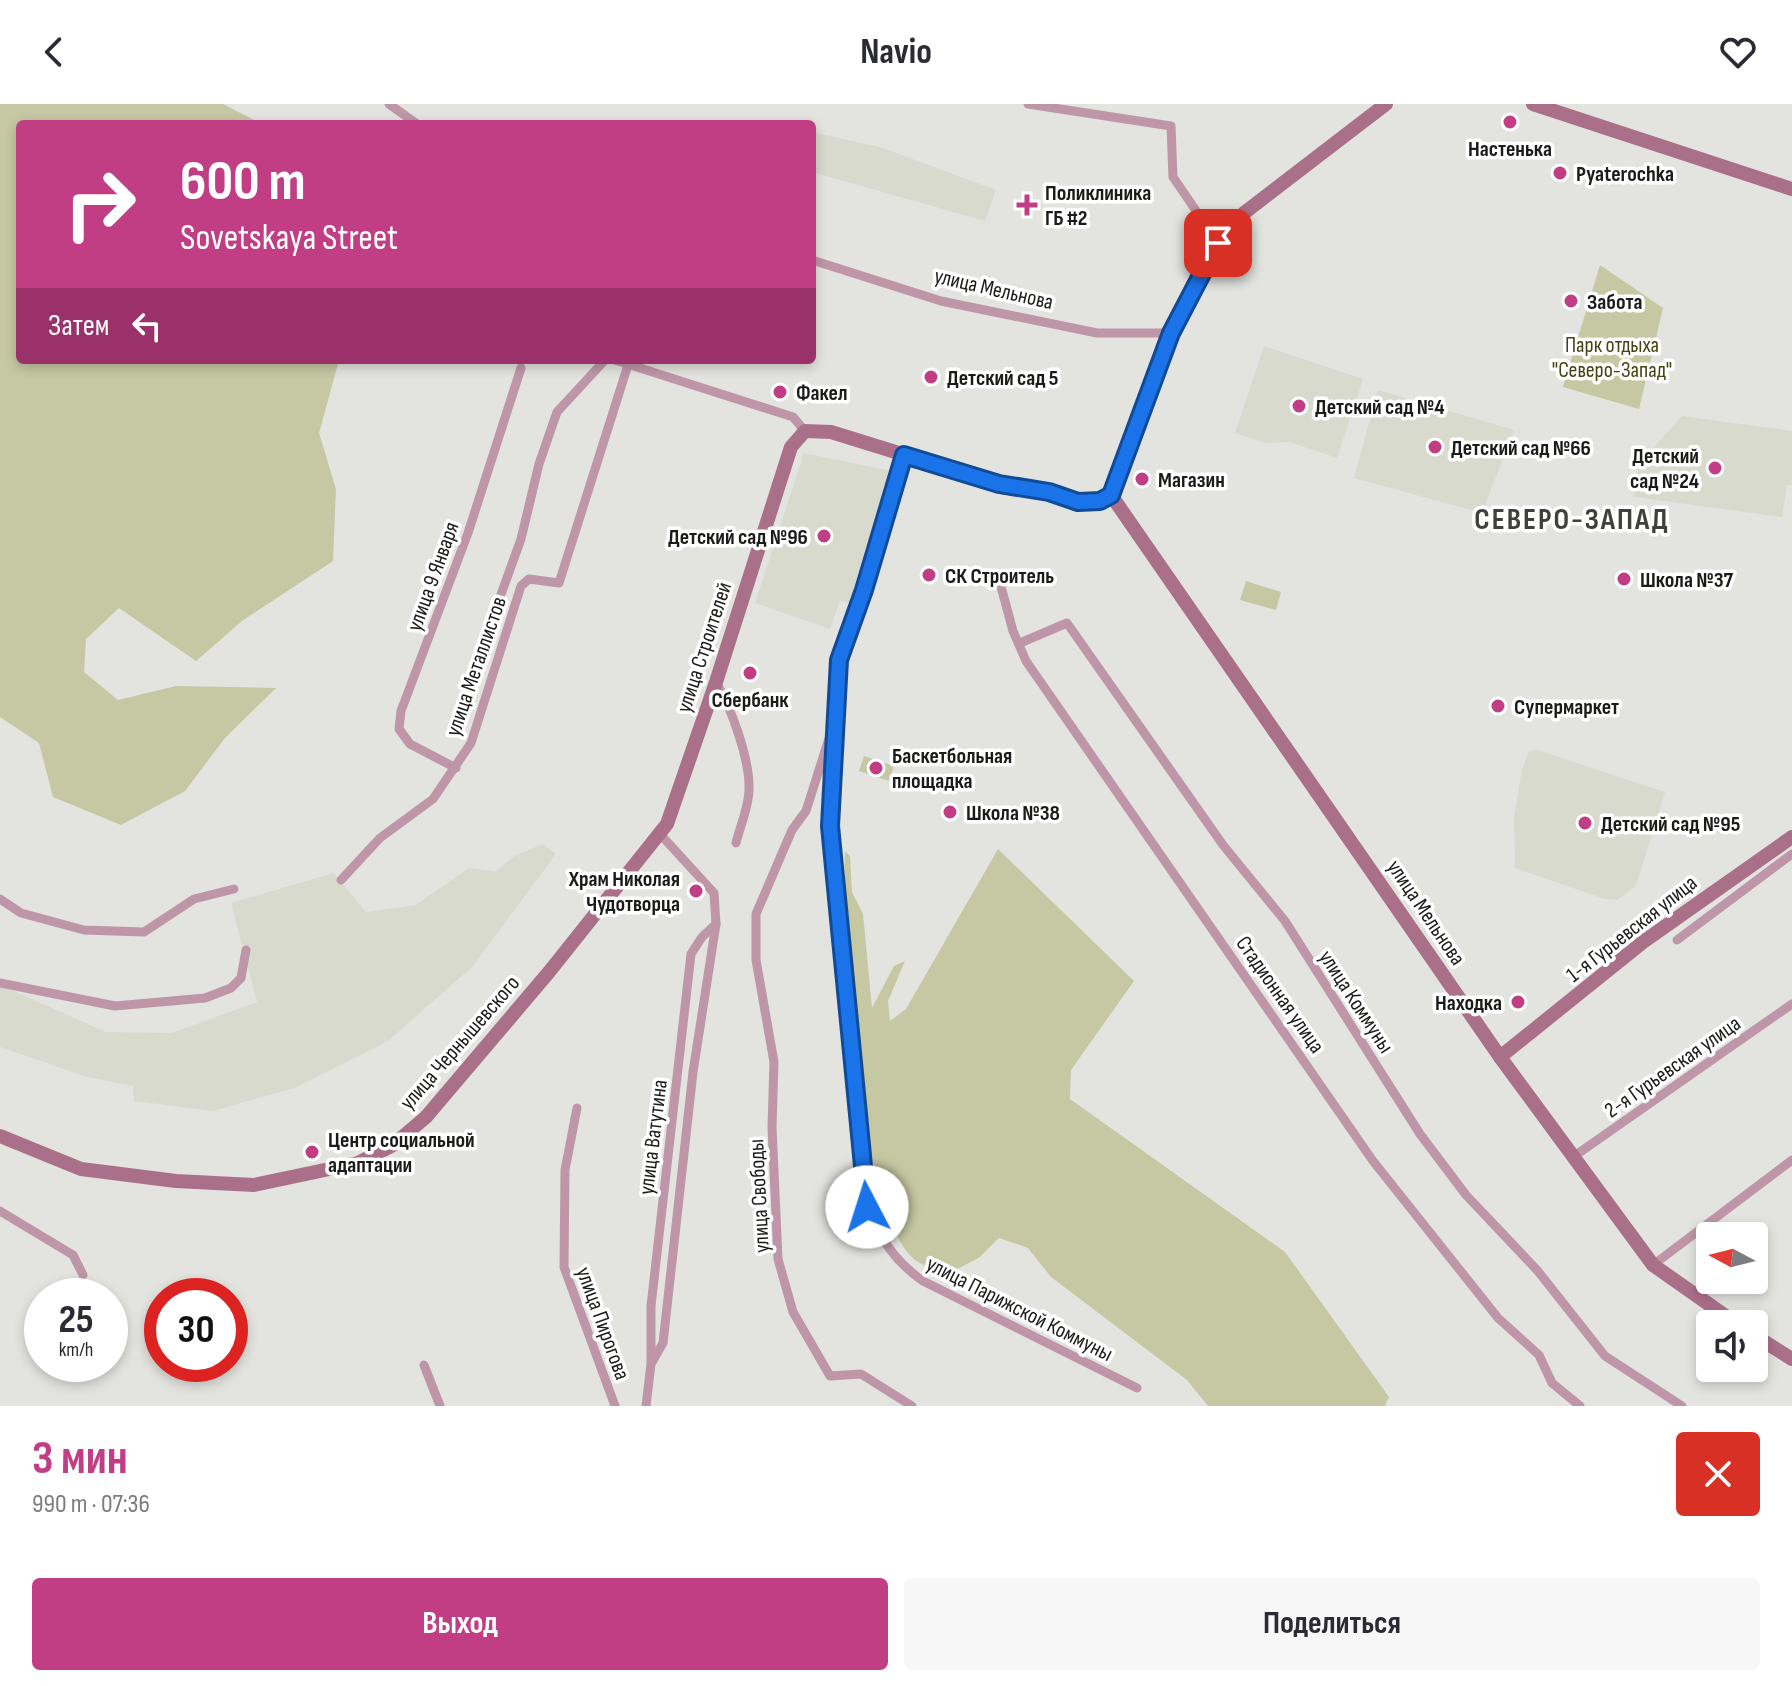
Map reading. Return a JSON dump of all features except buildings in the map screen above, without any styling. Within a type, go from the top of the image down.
[{"type":"main road","points":[[805,431],[831,432],[999,484],[1049,492],[1078,502],[1100,501],[1111,495],[1171,333],[1218,243],[1244,213],[1386,104]]},
{"type":"main road","points":[[1533,104],[1792,189]]},
{"type":"main road","name":"улица Строителей","points":[[660,834],[716,682],[791,447],[805,431]]},
{"type":"main road","name":"улица Мельнова","points":[[1111,495],[1500,1057],[1653,1265],[1717,1310]]},
{"type":"main road","name":"улица Чернышевского","points":[[0,1136],[81,1169],[176,1181],[254,1185],[358,1163],[393,1145],[426,1117],[660,834]]},
{"type":"main road","name":"1-я Гурьевская улица","points":[[1500,1057],[1643,942],[1792,837]]},
{"type":"main road","points":[[1768,1344],[1792,1359]]},
{"type":"street","points":[[389,104],[411,120]]},
{"type":"street","points":[[1028,104],[1076,108],[1171,126],[1173,177],[1218,243]]},
{"type":"street","name":"улица Мельнова","points":[[816,261],[941,301],[1097,333],[1171,333]]},
{"type":"street","name":"улица Металлистов","points":[[468,686],[521,539],[539,464],[557,412],[601,364]]},
{"type":"street","points":[[628,365],[793,417],[805,431]]},
{"type":"street","name":"улица Металлистов","points":[[341,880],[380,838],[433,799],[471,743],[521,586],[529,579],[559,583],[628,365]]},
{"type":"street","name":"улица 9 Января","points":[[456,768],[410,744],[399,729],[401,711],[468,533],[521,368]]},
{"type":"street","name":"улица Парижской Коммуны","points":[[904,455],[864,590],[839,660],[831,840],[867,1207],[881,1240],[901,1265],[923,1281],[1137,1388]]},
{"type":"street","name":"Стадионная улица","points":[[994,574],[1000,583],[1013,631],[1026,661],[1373,1161],[1498,1318],[1539,1355],[1552,1383],[1580,1406]]},
{"type":"street","name":"улица Коммуны","points":[[1020,643],[1067,623],[1223,845],[1285,921],[1420,1134],[1466,1195],[1537,1270],[1605,1356],[1682,1406]]},
{"type":"street","points":[[716,682],[725,698],[749,775],[749,793],[736,843]]},
{"type":"street","name":"улица Свободы","points":[[839,708],[806,811],[792,830],[756,914],[756,960],[774,1062],[772,1127],[778,1259],[793,1312],[830,1376],[861,1374],[912,1406]]},
{"type":"street","name":"улица Ватутина","points":[[651,1364],[663,1343],[693,1072],[716,924],[714,893],[660,834]]},
{"type":"street","points":[[1677,940],[1792,854]]},
{"type":"street","points":[[0,899],[21,913],[84,930],[144,932],[194,899],[234,889]]},
{"type":"street","name":"улица Ватутина","points":[[646,1406],[651,1364],[653,1291],[691,954],[702,937],[716,924]]},
{"type":"street","points":[[0,983],[115,1006],[205,998],[231,988],[241,978],[246,950]]},
{"type":"street","name":"2-я Гурьевская улица","points":[[1573,1157],[1792,1004]]},
{"type":"street","name":"улица Пирогова","points":[[577,1108],[565,1170],[564,1267],[615,1406]]},
{"type":"street","points":[[1653,1265],[1792,1160]]},
{"type":"street","points":[[0,1211],[73,1255],[83,1275]]},
{"type":"street","points":[[424,1365],[440,1406]]},
{"type":"shaded area","points":[[816,133],[880,147],[996,190],[985,221],[816,173]]},
{"type":"shaded area","name":"Детский сад №4","points":[[1264,346],[1363,379],[1337,458],[1289,442],[1265,443],[1235,433]]},
{"type":"shaded area","name":"Детский сад №66","points":[[1378,390],[1514,430],[1482,513],[1354,478]]},
{"type":"shaded area","name":"Детский сад №24","points":[[1682,416],[1792,431],[1792,485],[1787,485],[1782,517],[1634,497],[1638,465]]},
{"type":"shaded area","name":"Детский сад №96","points":[[804,453],[891,471],[850,603],[840,601],[830,629],[755,603]]},
{"type":"shaded area","name":"Детский сад №95","points":[[1535,749],[1665,792],[1636,886],[1617,900],[1605,899],[1515,868],[1514,818],[1521,774],[1528,753]]},
{"type":"shaded area","points":[[543,844],[556,854],[472,967],[388,1041],[294,1088],[213,1111],[134,1101],[133,1086],[87,1077],[0,1047],[0,985],[106,1032],[172,1033],[257,1002],[231,903],[334,873],[366,912],[416,905],[469,868],[496,871],[516,855]]},
{"type":"green space","points":[[0,104],[223,104],[254,120],[16,120],[16,364],[338,364],[319,433],[336,489],[333,561],[242,621],[196,661],[119,608],[86,639],[84,672],[118,700],[176,686],[276,688],[225,738],[185,791],[121,825],[53,797],[39,743],[0,717]]},
{"type":"green space","name":"Парк отдыха \"Северо-Запад\"","points":[[1600,265],[1663,308],[1639,409],[1563,387]]},
{"type":"green space","points":[[1246,581],[1281,592],[1276,610],[1240,600]]},
{"type":"green space","name":"Баскетбольная площадка","points":[[864,756],[894,766],[889,781],[859,771]]},
{"type":"green space","points":[[998,849],[1134,981],[1071,1070],[1070,1099],[1285,1252],[1389,1397],[1385,1406],[1208,1406],[1187,1380],[1051,1277],[1028,1248],[999,1238],[980,1257],[948,1274],[914,1259],[895,1231],[879,1186],[867,1129],[851,1001],[845,851],[850,856],[852,892],[863,914],[872,1008],[894,966],[905,961],[888,1001],[890,1021],[906,1009]]},
{"type":"place","name":"Настенька","points":[[1510,122]]},
{"type":"place","name":"Pyaterochka","points":[[1560,173]]},
{"type":"place","name":"Поликлиника ГБ #2","points":[[1027,205]]},
{"type":"place","name":"Забота","points":[[1571,301]]},
{"type":"place","name":"Детский сад 5","points":[[931,377]]},
{"type":"place","name":"Факел","points":[[780,392]]},
{"type":"place","name":"Детский сад №4","points":[[1299,406]]},
{"type":"place","name":"Детский сад №66","points":[[1435,447]]},
{"type":"place","name":"Детский сад №24","points":[[1715,468]]},
{"type":"place","name":"Магазин","points":[[1142,479]]},
{"type":"place","name":"Детский сад №96","points":[[824,536]]},
{"type":"place","name":"СК Строитель","points":[[929,575]]},
{"type":"place","name":"Школа №37","points":[[1624,579]]},
{"type":"place","name":"Сбербанк","points":[[750,673]]},
{"type":"place","name":"Супермаркет","points":[[1498,706]]},
{"type":"place","name":"Баскетбольная площадка","points":[[876,768]]},
{"type":"place","name":"Школа №38","points":[[950,812]]},
{"type":"place","name":"Детский сад №95","points":[[1585,823]]},
{"type":"place","name":"Храм Николая Чудотворца","points":[[696,891]]},
{"type":"place","name":"Находка","points":[[1518,1002]]},
{"type":"place","name":"Центр социальной адаптации","points":[[312,1152]]},
{"type":"district","name":"СЕВЕРО-ЗАПАД","points":[[1572,519]]},
{"type":"route","points":[[867,1207],[830,826],[834,744],[839,708],[839,660],[864,590],[904,455],[999,484],[1049,492],[1078,502],[1100,501],[1111,495],[1171,333],[1218,243]]}]
